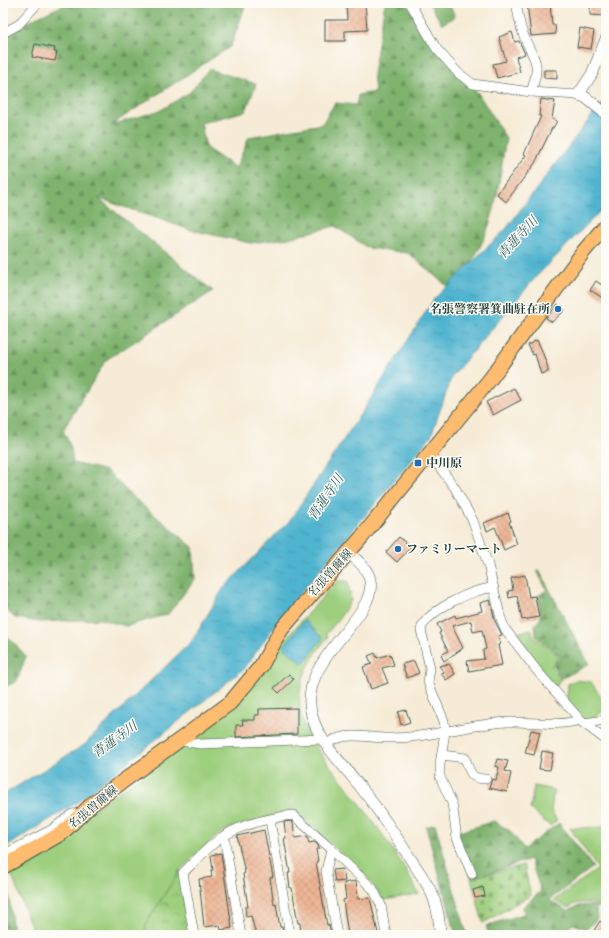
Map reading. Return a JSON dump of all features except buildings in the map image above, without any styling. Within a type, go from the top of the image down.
[{"type":"main road","name":"名張曽爾線","points":[[3,867],[62,833],[92,804],[230,703],[261,666],[281,630],[348,552],[492,378],[584,251],[606,225]]},
{"type":"street","points":[[3,33],[18,25],[38,3]]},
{"type":"street","points":[[410,3],[436,48],[458,74],[473,84],[531,92],[581,96],[606,114]]},
{"type":"street","points":[[516,3],[522,31],[534,54],[537,66],[538,74],[531,92]]},
{"type":"street","points":[[581,96],[606,39]]},
{"type":"street","points":[[430,454],[455,488],[473,521],[488,565],[501,619],[505,629],[538,672],[582,722],[606,740]]},
{"type":"street","points":[[348,552],[368,572],[370,591],[363,608],[327,654],[314,676],[310,694],[311,715],[324,742],[376,805],[427,885],[435,901],[440,922],[440,935]]},
{"type":"street","points":[[472,874],[457,838],[452,803],[440,777],[444,721],[428,682],[430,668],[426,647],[421,634],[422,626],[436,612],[462,597],[489,588],[494,588]]},
{"type":"street","points":[[180,741],[201,744],[324,742],[345,736],[393,738],[444,732],[467,726],[505,722],[582,722],[606,720]]},
{"type":"street","points":[[442,754],[465,758],[473,777],[476,779],[486,779]]},
{"type":"street","points":[[3,855],[51,830],[72,814],[84,813]]},
{"type":"street","points":[[194,935],[183,873],[224,836],[234,831],[270,820],[293,815],[373,889],[381,905],[386,935]]},
{"type":"street","points":[[270,820],[290,935]]},
{"type":"street","points":[[224,836],[242,935]]},
{"type":"street","points":[[331,849],[326,871],[337,935]]},
{"type":"green space","points":[[3,3],[5,3],[10,30],[68,3],[246,3],[231,46],[111,125],[161,110],[190,92],[209,69],[256,84],[246,111],[201,123],[206,148],[236,168],[249,137],[322,124],[335,103],[356,105],[358,95],[375,92],[373,74],[385,3],[406,3],[436,48],[478,93],[506,138],[495,202],[486,234],[469,265],[447,286],[408,253],[368,248],[335,226],[288,238],[250,243],[191,230],[98,198],[213,291],[106,360],[63,430],[71,448],[73,463],[107,471],[134,498],[193,547],[195,579],[168,614],[127,626],[99,619],[40,622],[15,618],[3,607]]},
{"type":"green space","points":[[429,3],[449,3],[455,17],[442,24]]},
{"type":"green space","points":[[539,570],[589,664],[561,679],[554,665],[561,656],[536,637],[535,625],[541,618],[538,596],[547,590],[537,571]]},
{"type":"green space","points":[[337,581],[348,581],[351,600],[339,619],[326,634],[328,637],[310,663],[301,686],[300,706],[305,726],[315,745],[328,764],[361,805],[384,837],[419,894],[383,900],[368,878],[294,810],[231,828],[219,834],[180,870],[146,924],[145,935],[32,935],[34,934],[9,868],[156,766],[282,642]]},
{"type":"green space","points":[[531,629],[534,638],[559,656],[552,666],[560,680],[555,688],[514,634]]},
{"type":"green space","points":[[3,636],[9,638],[26,656],[17,681],[3,688]]},
{"type":"green space","points":[[576,680],[591,682],[606,705],[606,709],[584,724],[567,699],[568,684]]},
{"type":"green space","points":[[534,786],[554,790],[551,811],[557,820],[550,826],[530,809]]},
{"type":"green space","points":[[494,821],[510,831],[524,849],[559,823],[593,867],[549,900],[568,911],[578,906],[596,905],[597,919],[587,929],[573,924],[568,928],[566,935],[559,935],[537,928],[534,935],[489,935],[486,926],[526,913],[522,908],[541,891],[530,859],[472,879],[456,833]]},
{"type":"green space","points":[[435,824],[467,935],[456,935],[426,827]]},
{"type":"green space","points":[[606,827],[606,900],[599,908],[596,903],[577,903],[568,908],[554,900],[598,869],[570,828]]},
{"type":"green space","points":[[524,865],[531,895],[483,923],[471,878]]},
{"type":"green space","points":[[180,870],[190,935],[145,935],[146,924]]},
{"type":"green space","points":[[7,871],[13,935],[3,935],[3,873]]},
{"type":"water","name":"青蓮寺川","points":[[606,97],[606,205],[535,278],[452,376],[431,436],[280,618],[245,668],[79,801],[3,849],[3,795],[84,745],[192,641],[223,589],[290,520],[364,409],[434,299],[506,229]]},
{"type":"water","points":[[304,620],[323,638],[303,664],[283,647]]},
{"type":"place","name":"名張警察署箕曲駐在所","points":[[558,309]]},
{"type":"place","name":"中川原","points":[[418,463]]},
{"type":"place","name":"ファミリーマート","points":[[398,549]]}]
